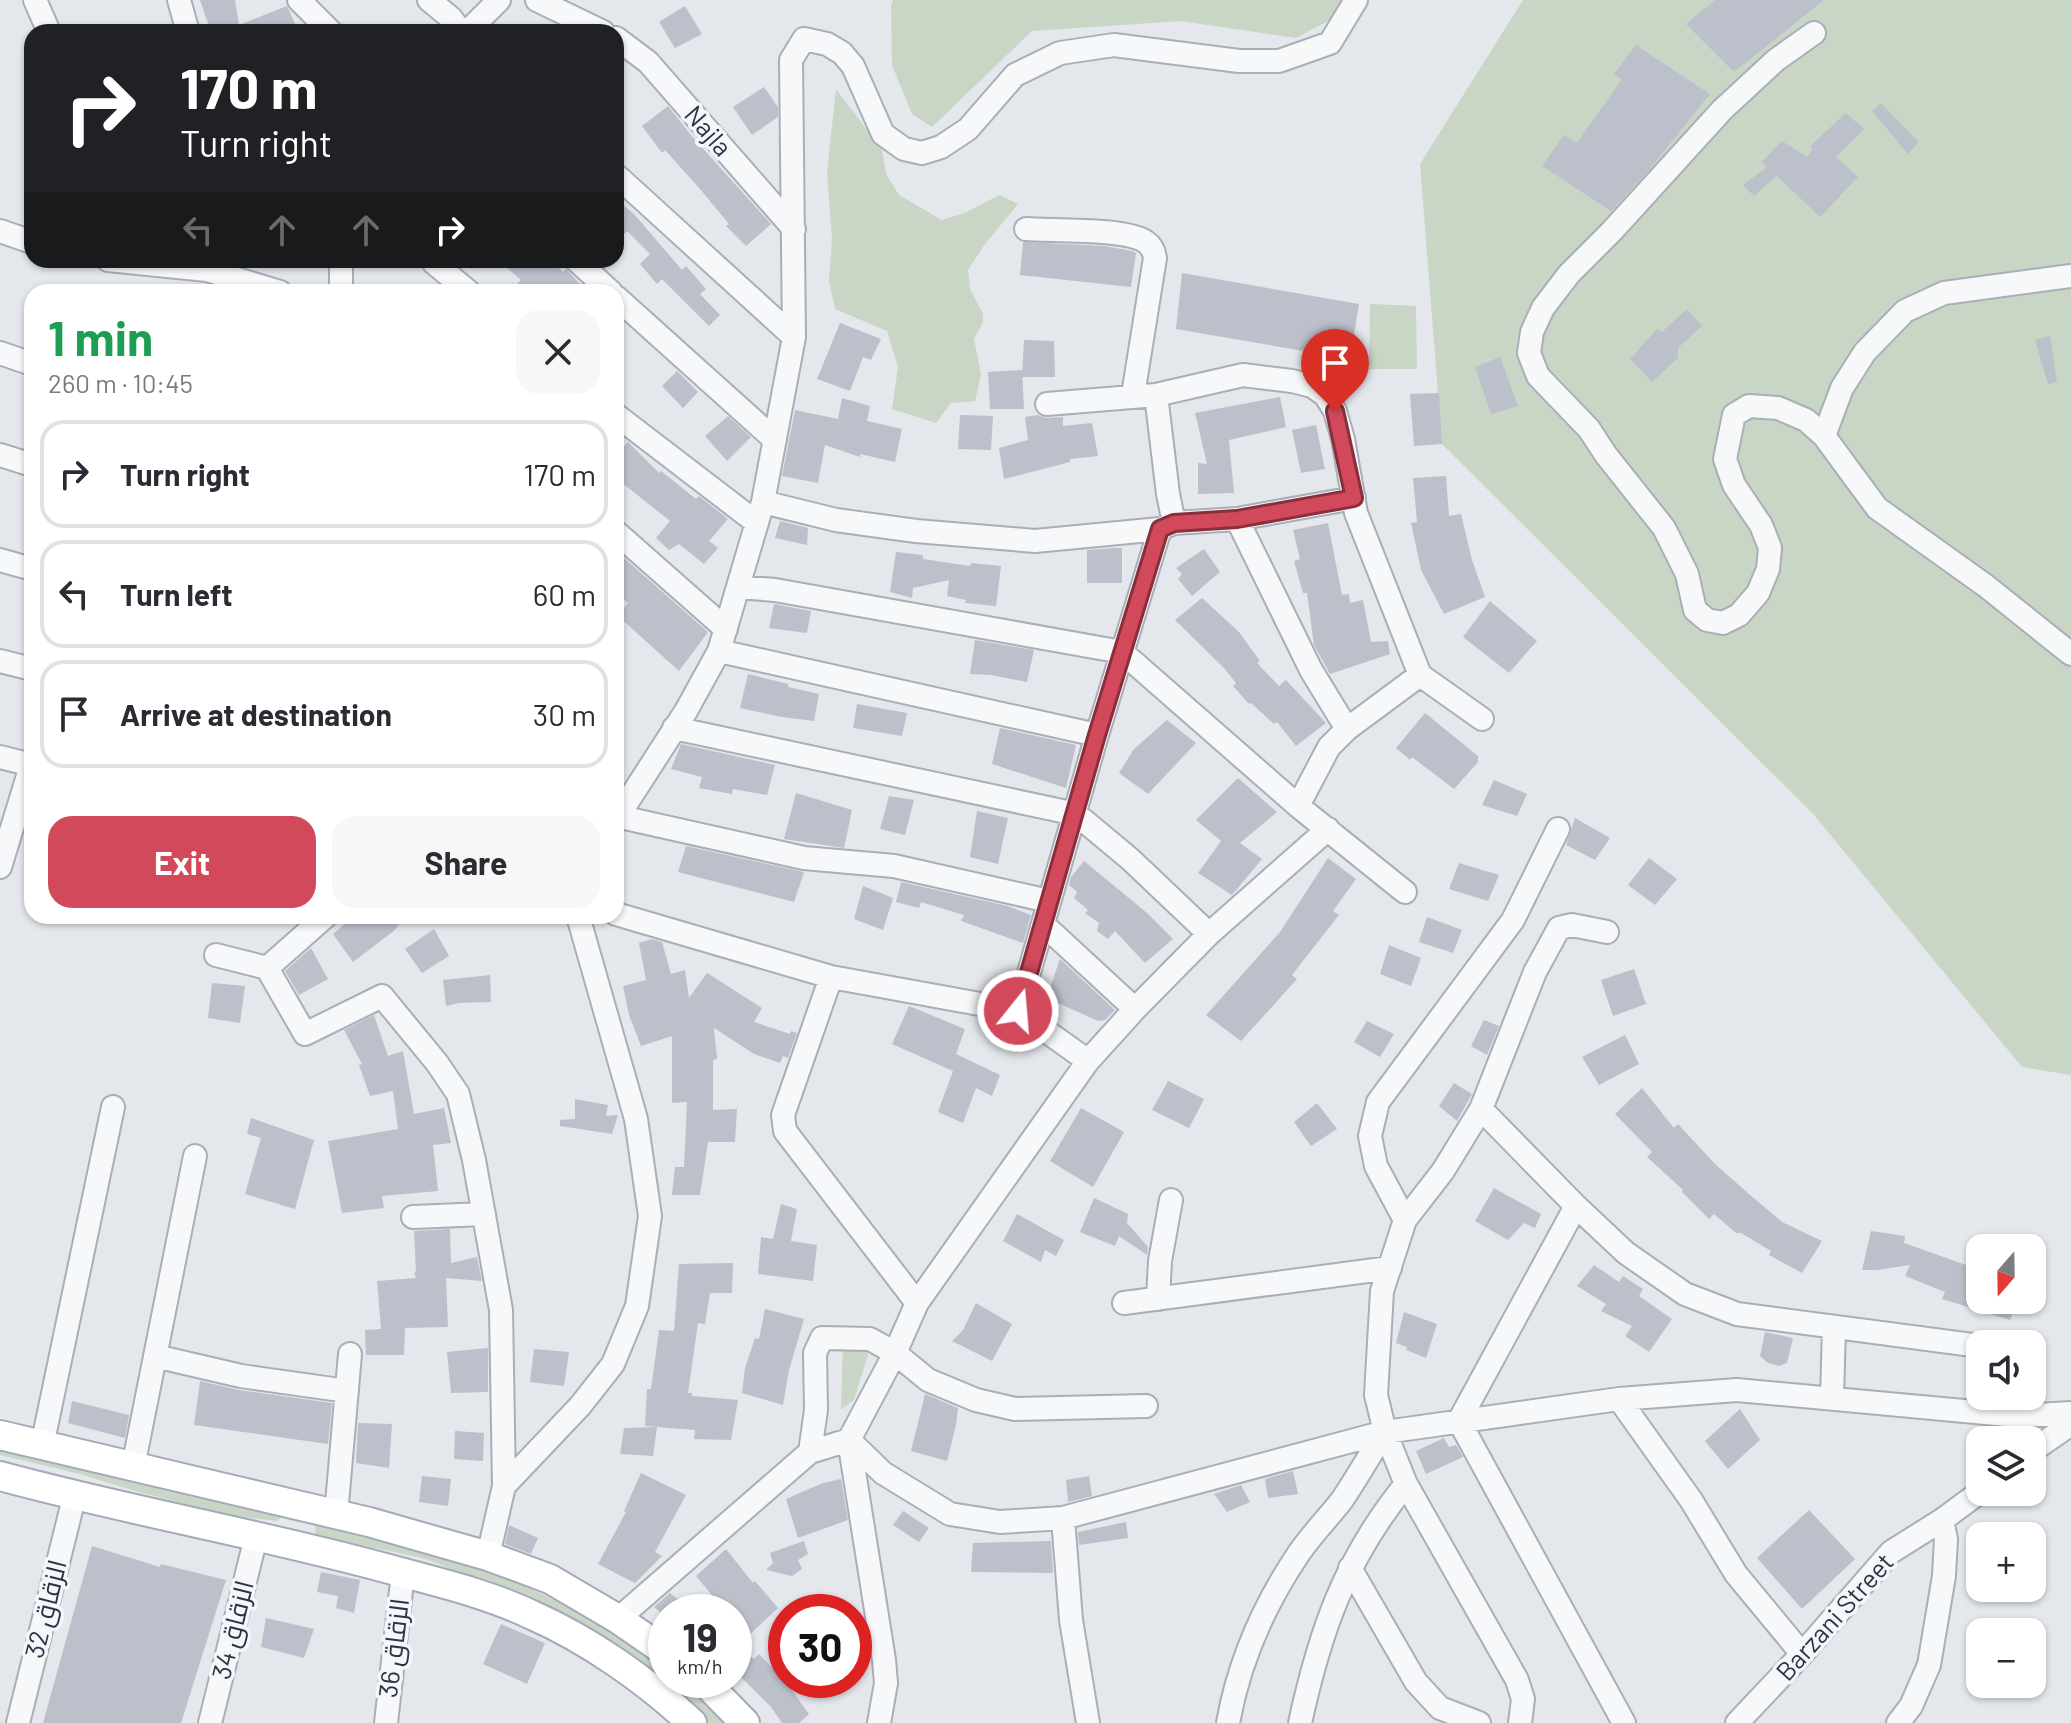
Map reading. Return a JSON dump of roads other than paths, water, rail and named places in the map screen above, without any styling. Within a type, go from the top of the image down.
[{"type":"main road","points":[[0,1435],[336,1515],[488,1556],[550,1579],[648,1640]]},
{"type":"main road","points":[[0,1476],[286,1543],[476,1593],[533,1615],[585,1644],[634,1677],[692,1723]]},
{"type":"main road","points":[[286,1543],[293,1505]]},
{"type":"main road","points":[[721,1698],[745,1723]]},
{"type":"street","points":[[35,0],[46,24]]},
{"type":"street","points":[[179,0],[186,24]]},
{"type":"street","points":[[299,0],[323,24]]},
{"type":"street","points":[[429,0],[455,24]]},
{"type":"street","points":[[475,24],[499,0]]},
{"type":"street","points":[[537,0],[586,24]]},
{"type":"street","points":[[624,804],[719,651],[760,513],[794,337],[791,60],[804,39],[827,44],[842,53],[853,66],[883,134],[904,149],[922,153],[941,147],[968,129],[1015,75],[1060,53],[1114,45],[1239,61],[1279,61],[1330,43],[1356,0]]},
{"type":"street","points":[[1814,33],[1776,60],[1722,110],[1569,274],[1543,308],[1532,332],[1529,353],[1538,376],[1589,429],[1664,528],[1687,574],[1695,610],[1707,620],[1723,623],[1739,615],[1758,593],[1768,569],[1770,548],[1766,536],[1734,485],[1725,459],[1734,415],[1749,406],[1778,408],[1806,420],[1824,436],[1877,508],[1986,586],[2071,654]]},
{"type":"street","name":"Najla","points":[[624,44],[648,62],[794,229]]},
{"type":"street","points":[[624,182],[794,337]]},
{"type":"street","points":[[1026,229],[1124,233],[1145,241],[1153,249],[1155,258],[1133,395]]},
{"type":"street","points":[[0,231],[24,239]]},
{"type":"street","points":[[164,268],[247,284]]},
{"type":"street","points":[[441,268],[460,284]]},
{"type":"street","points":[[585,268],[602,284]]},
{"type":"street","points":[[1824,436],[1842,388],[1865,352],[1905,311],[1944,293],[2071,276]]},
{"type":"street","points":[[624,304],[775,440]]},
{"type":"street","points":[[0,353],[24,361]]},
{"type":"street","points":[[1047,404],[1156,395],[1243,375],[1312,386],[1325,395],[1335,411],[1356,513],[1420,675],[1482,719]]},
{"type":"street","points":[[1018,1011],[1122,652],[1167,526],[1156,395]]},
{"type":"street","points":[[624,420],[760,513],[916,531],[1035,541],[1237,519],[1354,498]]},
{"type":"street","points":[[0,455],[24,462]]},
{"type":"street","points":[[1237,519],[1311,670],[1347,729]]},
{"type":"street","points":[[624,539],[726,629]]},
{"type":"street","points":[[0,560],[24,567]]},
{"type":"street","points":[[739,587],[775,590],[1122,652],[1298,806],[1405,892]]},
{"type":"street","points":[[719,651],[1097,735]]},
{"type":"street","points":[[0,661],[24,667]]},
{"type":"street","points":[[1298,806],[1329,747],[1347,729],[1420,675]]},
{"type":"street","points":[[674,728],[1076,814],[1130,859],[1209,934]]},
{"type":"street","points":[[0,757],[24,762]]},
{"type":"street","points":[[0,867],[24,790]]},
{"type":"street","points":[[624,817],[804,858],[894,866],[1049,901]]},
{"type":"street","points":[[879,1723],[886,1683],[884,1660],[849,1440],[895,1353],[917,1303],[1088,1061],[1209,934],[1328,829]]},
{"type":"street","points":[[1405,1220],[1376,1166],[1370,1136],[1378,1102],[1513,920],[1558,829]]},
{"type":"street","points":[[624,912],[831,977],[1018,1011],[1088,1061]]},
{"type":"street","points":[[267,968],[317,924]]},
{"type":"street","points":[[504,1486],[580,1406],[613,1364],[637,1306],[650,1216],[636,1119],[580,924]]},
{"type":"street","points":[[1044,925],[1135,1009]]},
{"type":"street","points":[[1520,1723],[1523,1699],[1517,1680],[1406,1484],[1385,1432],[1376,1395],[1382,1291],[1405,1220],[1443,1171],[1481,1109],[1535,972],[1559,928],[1572,925],[1607,932]]},
{"type":"street","points":[[216,955],[267,968],[305,1034],[382,988],[458,1094],[501,1310],[504,1486],[488,1556]]},
{"type":"street","points":[[831,977],[783,1115],[785,1131],[917,1303]]},
{"type":"street","points":[[42,1446],[113,1107]]},
{"type":"street","points":[[1481,1109],[1626,1253],[1685,1294],[1737,1314],[1966,1344]]},
{"type":"street","points":[[133,1467],[195,1156]]},
{"type":"street","points":[[1158,1299],[1160,1261],[1171,1200]]},
{"type":"street","points":[[1459,1421],[1576,1206]]},
{"type":"street","points":[[413,1217],[484,1214]]},
{"type":"street","points":[[1124,1303],[1390,1268]]},
{"type":"street","points":[[1832,1398],[1834,1327]]},
{"type":"street","points":[[810,1452],[816,1410],[815,1353],[822,1338],[870,1339],[895,1353],[928,1380],[976,1400],[1015,1409],[1146,1406]]},
{"type":"street","points":[[336,1515],[350,1354]]},
{"type":"street","points":[[155,1356],[241,1376],[347,1391]]},
{"type":"street","points":[[849,1440],[883,1473],[950,1514],[1000,1522],[1063,1518],[1385,1432],[1619,1399],[1737,1390],[2018,1416],[2071,1413]]},
{"type":"street","points":[[1619,1399],[1691,1500],[1736,1574],[1802,1654]]},
{"type":"street","points":[[1459,1421],[1624,1723]]},
{"type":"street","points":[[2046,1441],[2071,1424]]},
{"type":"street","points":[[1228,1723],[1235,1685],[1251,1640],[1271,1598],[1385,1432]]},
{"type":"street","points":[[618,1619],[810,1452],[849,1440]]},
{"type":"street","points":[[1300,1723],[1331,1610],[1379,1517],[1406,1484]]},
{"type":"street","name":"الزقاق 32","points":[[18,1723],[75,1494]]},
{"type":"street","name":"Barzani Street","points":[[1737,1723],[1891,1552],[1966,1502]]},
{"type":"street","points":[[1063,1518],[1071,1620],[1088,1723]]},
{"type":"street","points":[[1898,1723],[1911,1706],[1929,1665],[1944,1576],[1946,1539],[1942,1520]]},
{"type":"street","name":"الزقاق 34","points":[[210,1723],[256,1537]]},
{"type":"street","points":[[1350,1568],[1416,1682],[1440,1708],[1479,1723]]},
{"type":"street","name":"الزقاق 36","points":[[386,1723],[403,1573]]}]
